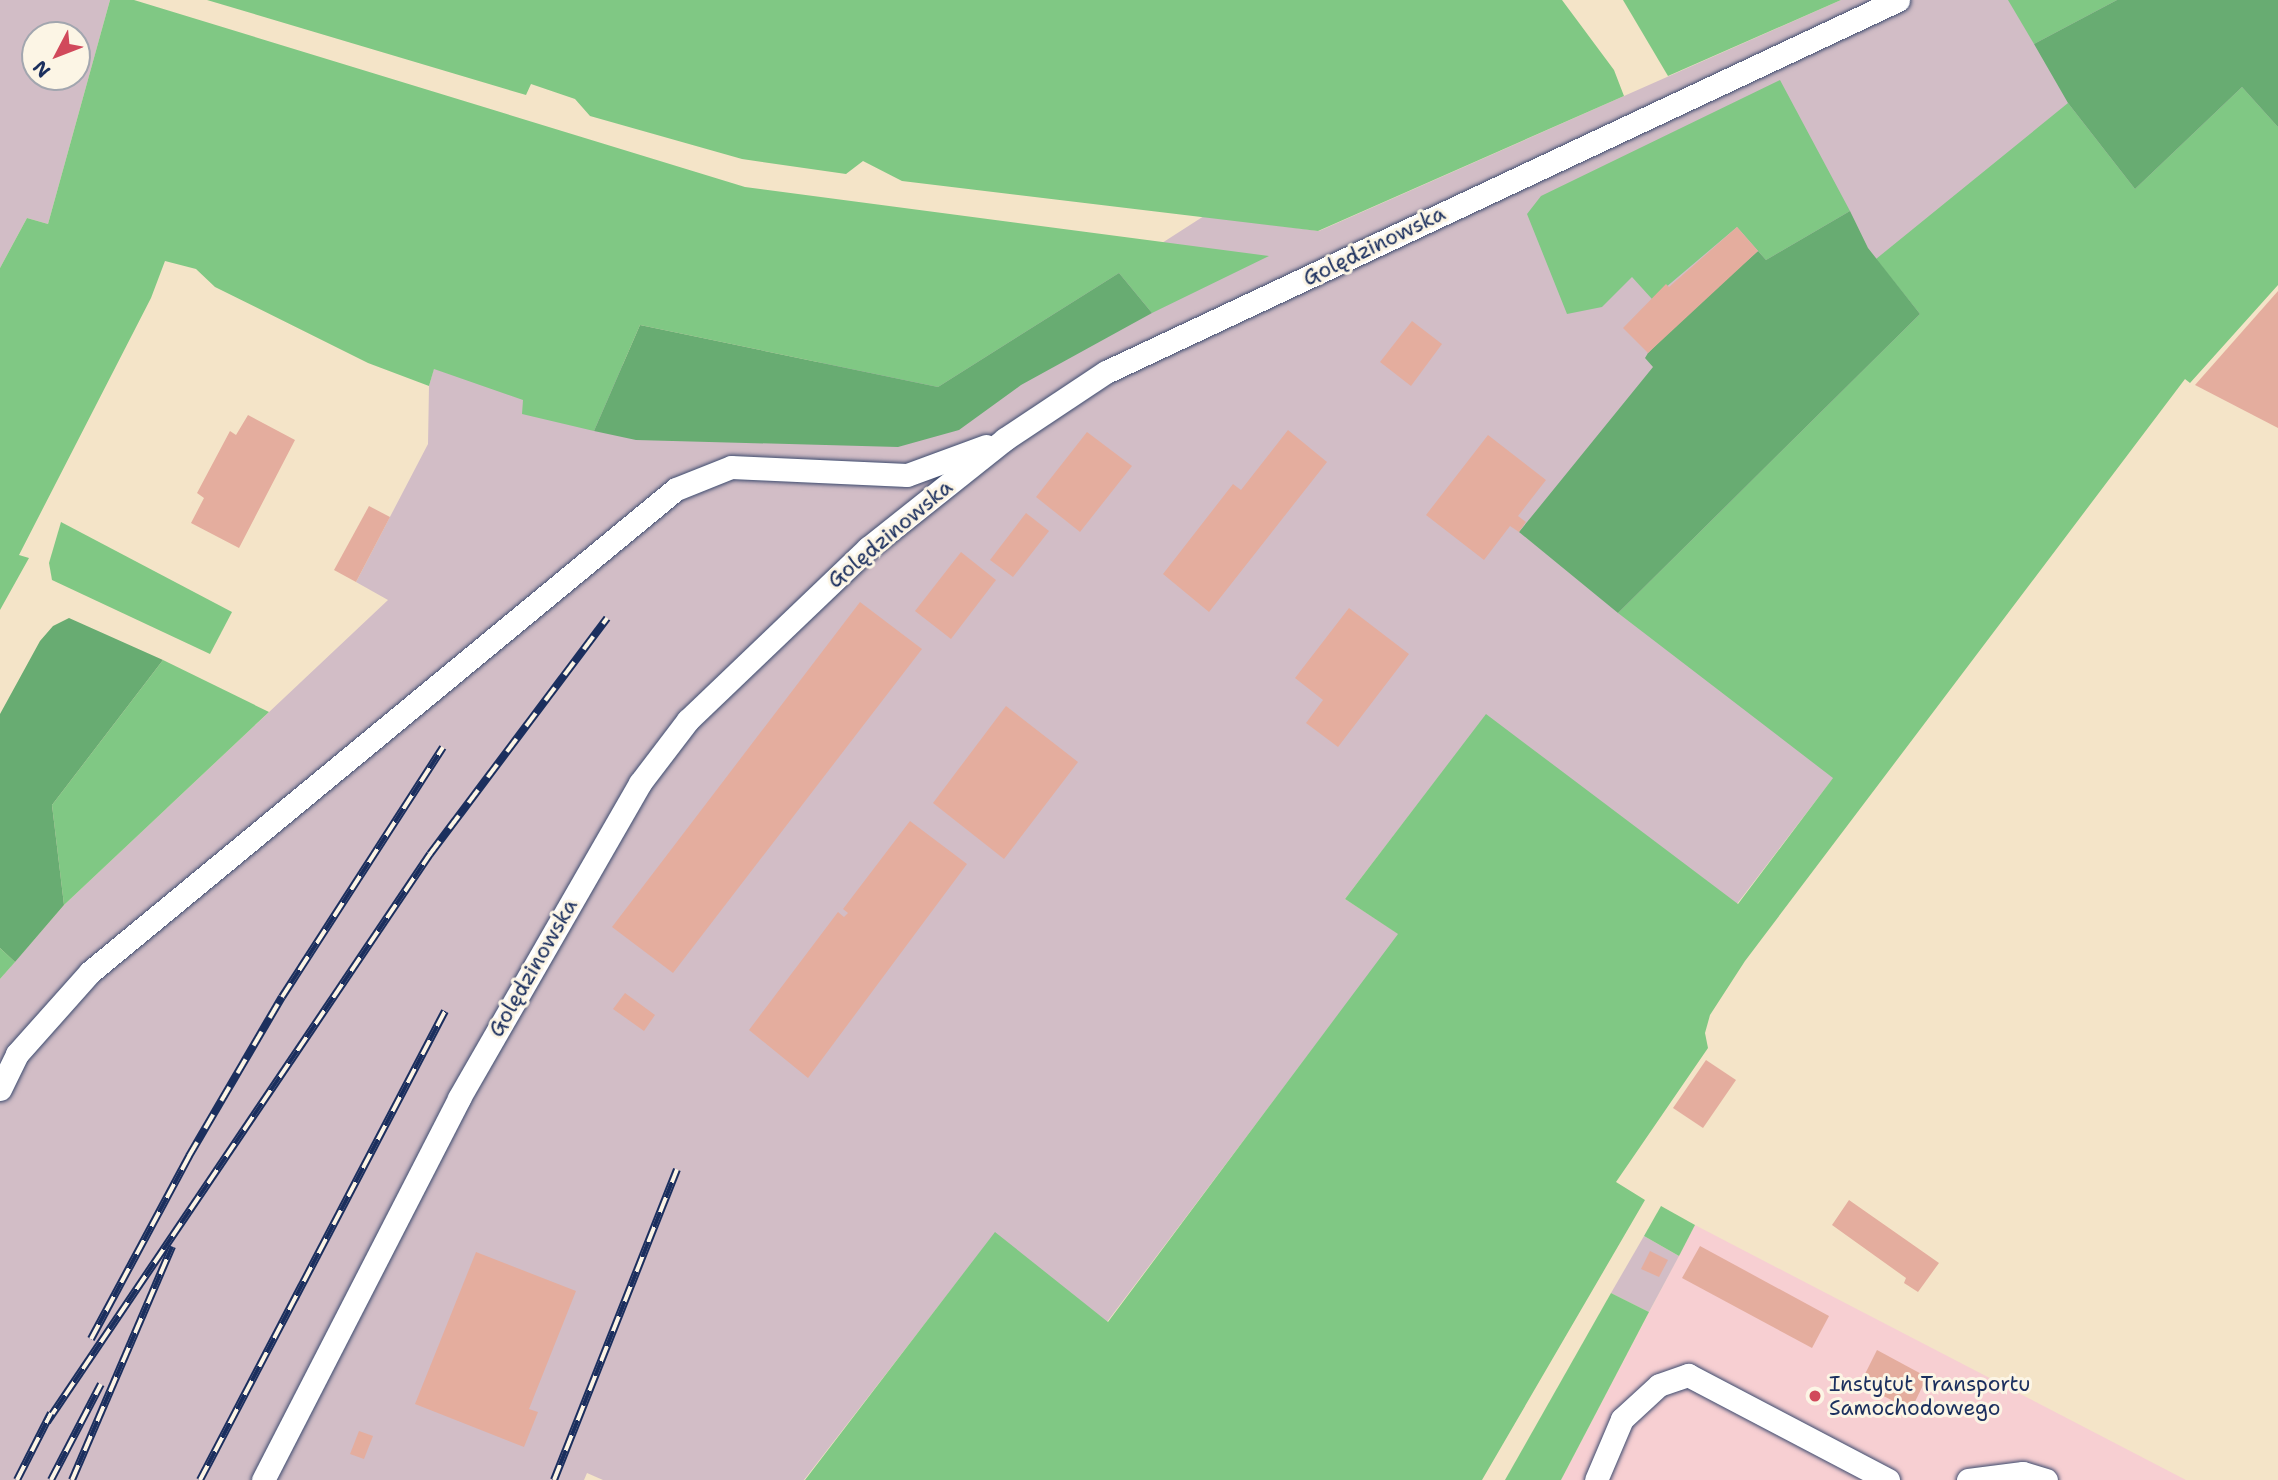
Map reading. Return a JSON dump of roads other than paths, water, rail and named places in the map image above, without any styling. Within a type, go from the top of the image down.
[{"type":"lane","name":"Golędzinowska","points":[[263,1480],[459,1098],[640,783],[688,719],[858,557],[1005,439],[1106,372],[1898,0]]},
{"type":"lane","points":[[0,1089],[17,1055],[90,972],[676,489],[731,467],[907,475],[1005,439]]},
{"type":"lane","points":[[1596,1480],[1622,1419],[1659,1385],[1688,1375],[1888,1480]]},
{"type":"lane","points":[[1968,1480],[2023,1473],[2046,1480]]},
{"type":"railway","points":[[47,1422],[430,854],[607,618]]},
{"type":"railway","points":[[91,1339],[189,1156],[282,997],[443,747]]},
{"type":"railway","points":[[200,1480],[445,1011]]},
{"type":"railway","points":[[554,1480],[677,1169]]},
{"type":"railway","points":[[72,1480],[172,1247]]},
{"type":"railway","points":[[51,1480],[101,1384]]},
{"type":"railway","points":[[17,1480],[51,1413]]},
{"type":"place","name":"Instytut Transportu Samochodowego","points":[[1815,1396]]}]
